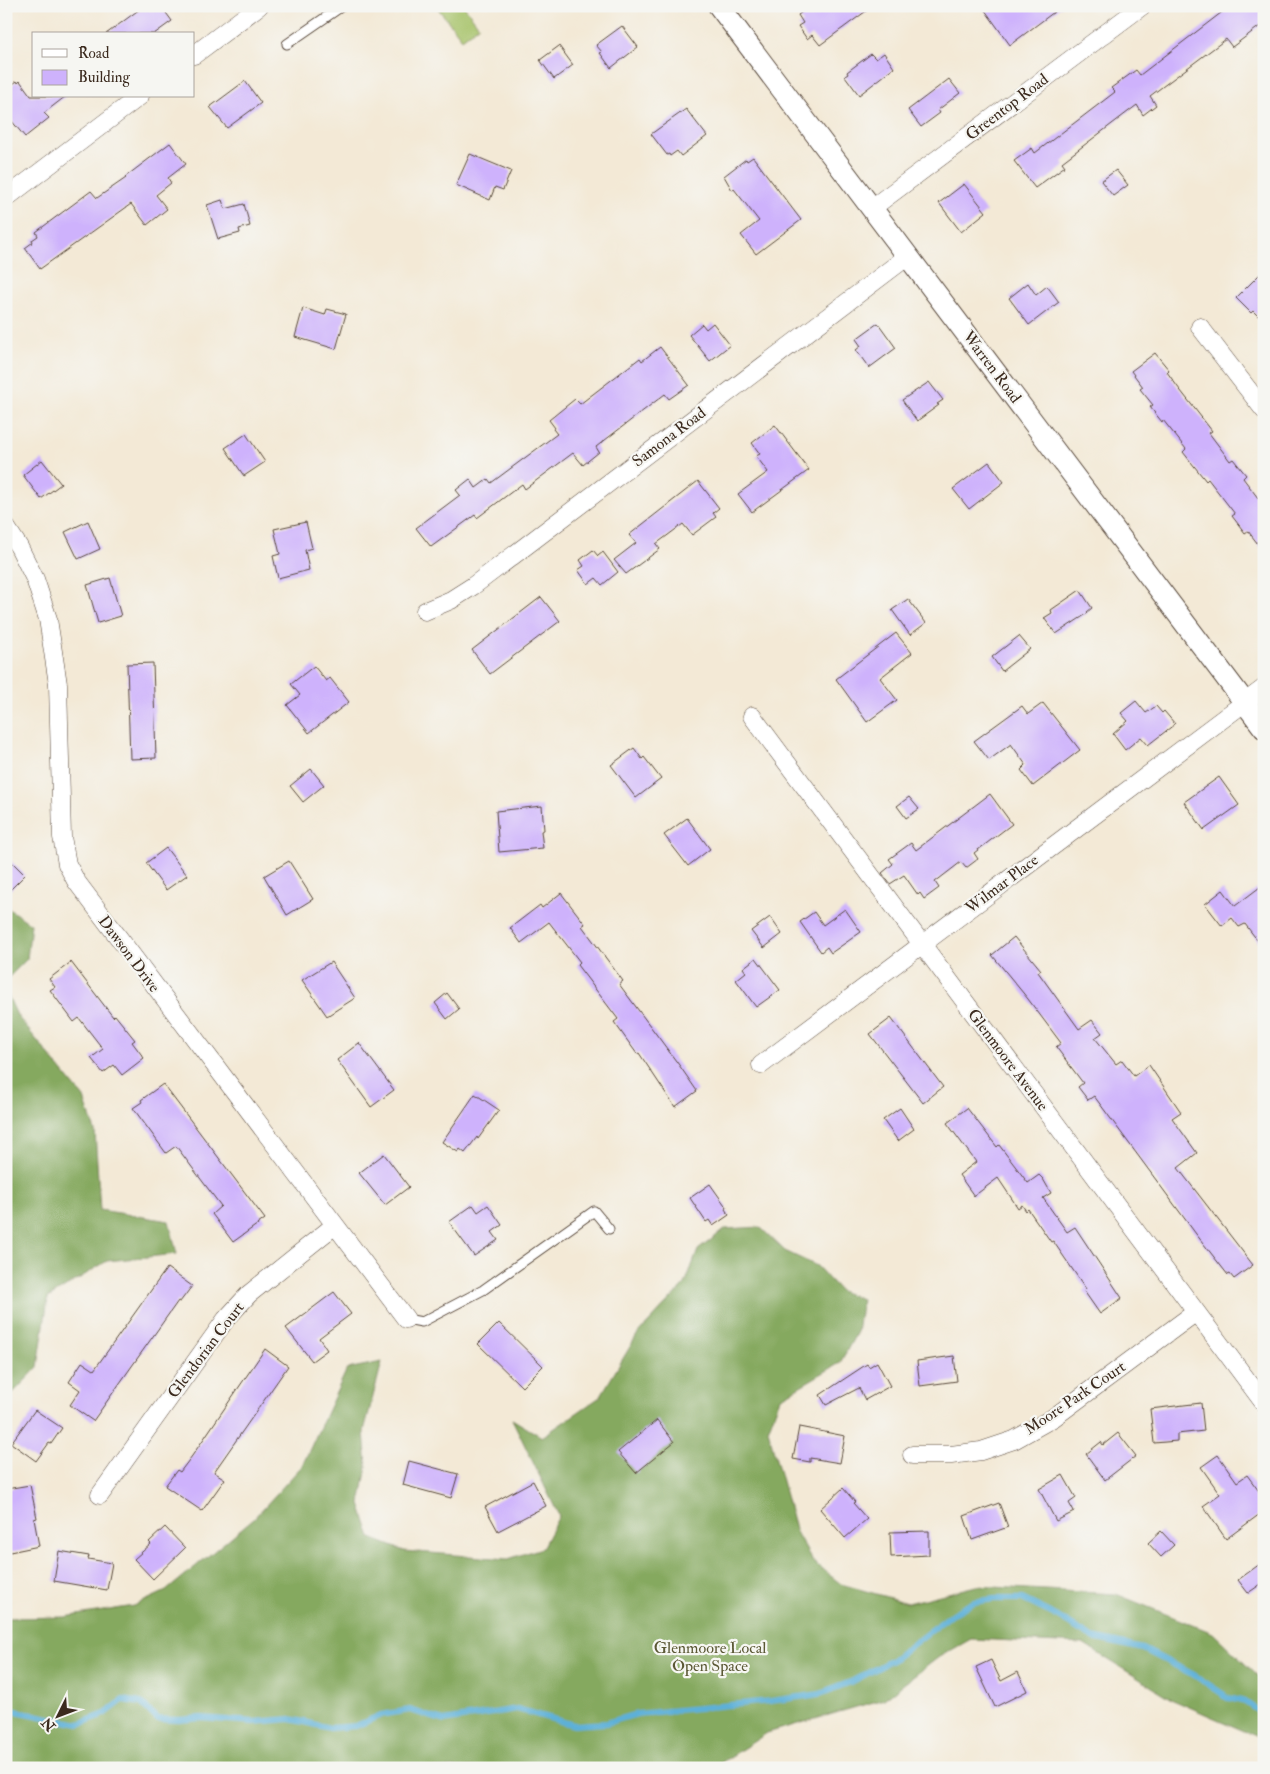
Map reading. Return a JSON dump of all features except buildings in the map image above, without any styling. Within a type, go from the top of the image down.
[{"type":"street","points":[[195,55],[259,6]]},
{"type":"street","name":"Warren Road","points":[[719,6],[1264,728]]},
{"type":"street","name":"Greentop Road","points":[[872,208],[1142,6]]},
{"type":"street","points":[[6,198],[137,98]]},
{"type":"street","name":"Samona Road","points":[[425,611],[451,600],[472,586],[908,256]]},
{"type":"street","points":[[1200,327],[1264,410]]},
{"type":"street","name":"Dawson Drive","points":[[6,528],[19,547],[35,579],[48,619],[55,656],[58,684],[62,837],[67,864],[91,903],[406,1319]]},
{"type":"street","name":"Wilmar Place","points":[[761,1065],[1264,688]]},
{"type":"street","name":"Glenmoore Avenue","points":[[752,716],[1264,1403]]},
{"type":"street","name":"Glendorian Court","points":[[100,1495],[226,1319],[249,1294],[335,1225]]},
{"type":"street","name":"Moore Park Court","points":[[912,1455],[951,1455],[981,1451],[1014,1440],[1053,1418],[1196,1312]]},
{"type":"lane","points":[[287,44],[342,6]]},
{"type":"lane","points":[[406,1319],[422,1322],[483,1290],[594,1210],[609,1229]]},
{"type":"green space","points":[[464,6],[479,26],[462,39],[437,7]]},
{"type":"green space","points":[[6,907],[31,924],[27,959],[6,980]]},
{"type":"green space","points":[[6,992],[18,1017],[84,1098],[95,1131],[100,1210],[169,1221],[177,1254],[107,1261],[48,1298],[38,1367],[14,1392],[6,1395]]},
{"type":"green space","name":"Glenmoore Local Open Space","points":[[760,1227],[785,1251],[817,1266],[840,1291],[862,1299],[857,1332],[840,1363],[780,1398],[768,1430],[796,1532],[813,1562],[841,1584],[908,1603],[976,1586],[1116,1594],[1213,1633],[1264,1682],[1264,1741],[1173,1700],[1083,1644],[971,1639],[939,1657],[884,1699],[767,1733],[713,1768],[6,1768],[6,1618],[65,1617],[134,1606],[166,1591],[254,1518],[302,1466],[347,1369],[382,1362],[364,1431],[367,1466],[360,1504],[371,1538],[404,1551],[508,1559],[542,1548],[559,1516],[512,1419],[542,1437],[600,1397],[637,1335],[685,1284],[698,1250],[725,1229]]},
{"type":"waterway","points":[[6,1709],[79,1724],[105,1714],[123,1700],[141,1703],[157,1719],[201,1718],[254,1722],[290,1719],[330,1728],[356,1726],[381,1715],[410,1710],[444,1721],[517,1709],[574,1725],[606,1723],[637,1714],[771,1701],[820,1694],[853,1681],[894,1659],[952,1614],[974,1602],[994,1599],[1022,1599],[1051,1613],[1093,1638],[1143,1649],[1194,1675],[1229,1698],[1245,1702],[1264,1715]]}]
